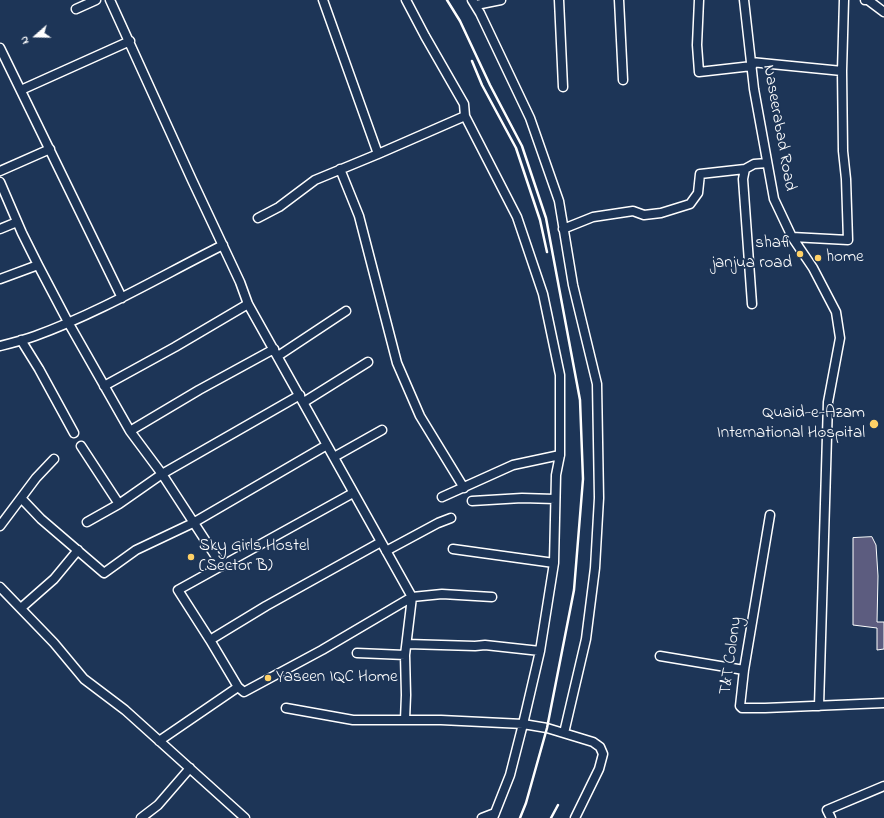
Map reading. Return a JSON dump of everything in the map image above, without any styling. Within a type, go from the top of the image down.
[{"type":"street","points":[[76,9],[96,0]]},
{"type":"street","points":[[110,0],[240,282],[248,304],[302,398],[353,493],[412,597],[405,655],[405,720]]},
{"type":"street","points":[[323,0],[378,154]]},
{"type":"street","points":[[406,0],[464,104],[465,116],[517,216],[543,294],[560,375],[560,455],[556,475],[554,562],[540,651],[510,775],[494,815],[482,818]]},
{"type":"street","points":[[501,0],[474,3],[530,118],[559,201],[573,285],[597,384],[600,498],[595,568],[586,639],[564,733]]},
{"type":"street","points":[[559,0],[563,87]]},
{"type":"street","points":[[619,0],[623,80]]},
{"type":"street","points":[[699,0],[697,45],[699,72],[751,64],[842,71]]},
{"type":"street","name":"Naseerabad Road","points":[[744,0],[751,64],[774,199],[792,237],[813,268],[836,312],[840,338],[828,402],[819,706]]},
{"type":"street","points":[[792,237],[848,240],[846,179],[843,151],[842,71],[844,0]]},
{"type":"street","points":[[865,0],[868,0],[884,12]]},
{"type":"street","points":[[21,90],[130,41]]},
{"type":"street","points":[[0,48],[122,298]]},
{"type":"street","points":[[258,218],[279,207],[315,180],[465,116]]},
{"type":"street","points":[[0,171],[50,149]]},
{"type":"street","points":[[563,229],[593,217],[633,211],[644,215],[662,213],[690,204],[698,192],[700,174],[745,169],[754,164],[767,163]]},
{"type":"street","points":[[340,169],[359,216],[397,363],[420,416],[464,488]]},
{"type":"street","points":[[745,169],[743,179],[752,304]]},
{"type":"street","points":[[0,182],[38,265],[68,322],[130,431],[162,474],[222,566]]},
{"type":"street","points":[[0,229],[17,222]]},
{"type":"street","points":[[0,346],[35,336],[122,298],[223,245]]},
{"type":"street","points":[[0,279],[38,265]]},
{"type":"street","points":[[104,386],[175,347],[248,304]]},
{"type":"street","points":[[130,431],[199,390],[276,352],[346,311]]},
{"type":"street","points":[[21,340],[39,369],[74,433]]},
{"type":"street","points":[[87,522],[119,504],[162,474],[368,362]]},
{"type":"street","points":[[334,458],[382,430]]},
{"type":"street","points":[[22,498],[42,519],[104,573],[136,550],[193,523],[327,445]]},
{"type":"street","points":[[81,446],[119,504]]},
{"type":"street","points":[[442,497],[513,465],[560,455]]},
{"type":"street","points":[[0,526],[36,478],[54,459]]},
{"type":"street","points":[[353,493],[178,590],[238,687],[244,692],[322,650],[412,597],[442,594],[492,597]]},
{"type":"street","points":[[472,501],[522,498],[555,499]]},
{"type":"street","name":"T&T Colony","points":[[770,515],[744,670],[740,706],[742,708],[765,708],[884,703]]},
{"type":"street","points":[[386,551],[438,523],[451,518]]},
{"type":"street","points":[[210,640],[266,606],[381,542]]},
{"type":"street","points":[[453,548],[554,562]]},
{"type":"street","points":[[20,608],[54,579],[78,550]]},
{"type":"street","points":[[0,587],[54,644],[84,679],[125,710],[245,818]]},
{"type":"street","points":[[407,644],[485,645],[540,651]]},
{"type":"street","points":[[356,653],[405,655]]},
{"type":"street","points":[[660,656],[744,670]]},
{"type":"street","points":[[159,741],[238,687]]},
{"type":"street","points":[[286,708],[353,720],[441,720],[523,724],[547,728],[593,742],[600,747],[603,754],[599,769],[575,818]]},
{"type":"street","points":[[141,818],[158,805],[190,768]]},
{"type":"street","points":[[831,818],[827,810],[884,786]]},
{"type":"building","points":[[872,537],[876,545],[878,576],[877,622],[884,622],[884,649],[877,650],[877,628],[853,625],[853,538]]},
{"type":"railway","points":[[447,0],[460,21],[490,85],[522,146],[546,218],[580,400],[583,479],[574,590],[547,728],[526,803],[520,818]]},
{"type":"railway","points":[[472,61],[482,85],[516,148],[540,220],[547,252]]},
{"type":"railway","points":[[551,818],[558,805]]},
{"type":"place","name":"shafi janjua road","points":[[800,254]]},
{"type":"place","name":"home","points":[[818,258]]},
{"type":"place","name":"Quaid-e-Azam International Hospital","points":[[874,424]]},
{"type":"place","name":"Sky Girls Hostel (Sector B)","points":[[191,557]]},
{"type":"place","name":"Yaseen IQC Home","points":[[268,678]]}]
